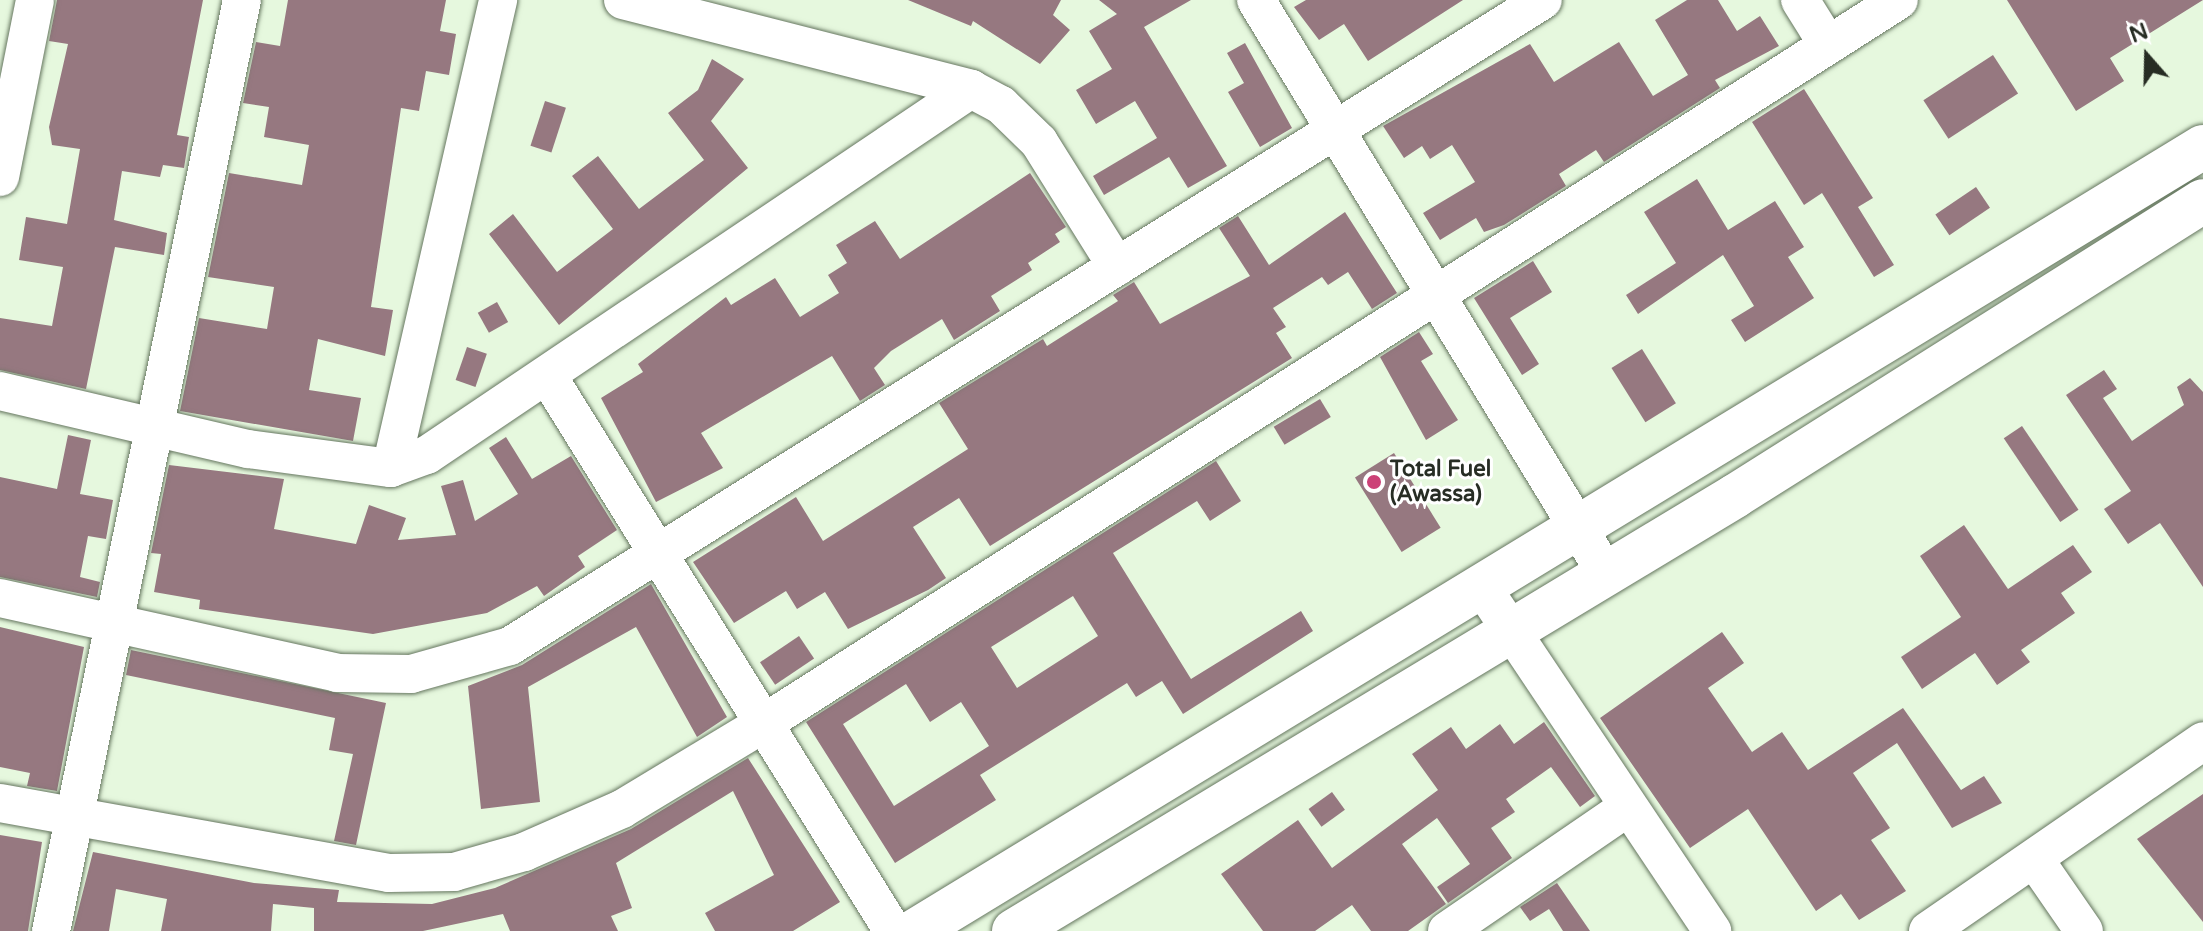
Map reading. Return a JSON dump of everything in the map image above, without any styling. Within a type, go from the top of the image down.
[{"type":"main road","points":[[915,931],[2203,147]]},
{"type":"main road","points":[[1014,931],[1512,630],[2203,201]]},
{"type":"street","points":[[0,177],[35,0]]},
{"type":"street","points":[[51,931],[118,622],[242,0]]},
{"type":"street","points":[[391,468],[498,0]]},
{"type":"street","points":[[623,0],[678,5],[971,89],[1001,105],[1039,142],[1117,267]]},
{"type":"street","points":[[1256,0],[1605,572]]},
{"type":"street","points":[[0,598],[337,673],[411,674],[510,646],[663,556],[1117,267],[1338,133],[1543,0]]},
{"type":"street","points":[[1800,0],[1828,45]]},
{"type":"street","points":[[0,803],[389,873],[454,872],[491,866],[622,809],[761,725],[1899,0]]},
{"type":"street","points":[[0,391],[248,449],[391,468],[427,455],[971,89]]},
{"type":"street","points":[[547,375],[663,556],[761,725],[893,931]]},
{"type":"street","points":[[1482,587],[1712,931]]},
{"type":"street","points":[[1928,931],[2035,860],[2203,741]]},
{"type":"street","points":[[1447,931],[1628,807]]},
{"type":"street","points":[[2035,860],[2084,931]]},
{"type":"building","points":[[57,0],[203,0],[177,135],[189,137],[184,168],[163,165],[160,177],[122,171],[114,220],[167,233],[164,255],[115,247],[86,389],[0,370],[0,318],[52,326],[63,267],[19,260],[26,217],[67,224],[80,149],[52,145],[49,127],[68,44],[49,41]]},
{"type":"building","points":[[288,0],[446,0],[440,31],[456,34],[449,75],[426,71],[419,111],[401,108],[371,307],[393,310],[385,356],[318,339],[309,390],[361,398],[353,441],[180,411],[199,318],[267,329],[274,287],[208,277],[229,173],[302,185],[309,145],[264,137],[269,107],[243,103],[256,42],[280,46]]},
{"type":"building","points":[[908,0],[1061,0],[1053,15],[1070,30],[1040,64],[973,21],[971,26]]},
{"type":"building","points":[[1099,0],[1191,0],[1144,27],[1227,166],[1188,188],[1169,157],[1104,195],[1093,176],[1157,138],[1135,101],[1096,124],[1076,90],[1112,69],[1089,31],[1117,14]]},
{"type":"building","points":[[1306,0],[1463,0],[1368,61],[1344,24],[1319,40],[1294,7]]},
{"type":"building","points":[[1687,0],[1718,0],[1737,31],[1760,16],[1779,46],[1715,80],[1720,88],[1604,162],[1596,150],[1559,174],[1566,186],[1504,225],[1484,232],[1476,218],[1440,240],[1423,213],[1475,182],[1452,145],[1430,159],[1422,146],[1404,158],[1383,126],[1530,44],[1554,82],[1619,42],[1653,96],[1688,75],[1655,20]]},
{"type":"building","points":[[2007,0],[2203,0],[2110,58],[2124,81],[2076,111]]},
{"type":"building","points":[[1245,43],[1292,128],[1260,147],[1228,92],[1244,83],[1227,53]]},
{"type":"building","points":[[1993,55],[2018,94],[1948,139],[1923,100]]},
{"type":"building","points":[[712,59],[744,79],[711,121],[748,168],[559,325],[489,234],[513,214],[557,272],[613,229],[572,176],[598,156],[639,209],[704,160],[668,113],[698,90]]},
{"type":"building","points":[[1804,89],[1873,198],[1858,207],[1894,265],[1874,277],[1822,193],[1804,205],[1752,122]]},
{"type":"building","points":[[545,101],[566,108],[551,152],[530,146]]},
{"type":"building","points":[[1030,173],[1066,227],[1055,234],[1060,242],[1028,263],[1032,270],[991,296],[1000,311],[954,340],[942,319],[891,351],[874,368],[885,385],[860,401],[832,356],[701,433],[723,468],[656,502],[601,398],[643,372],[638,364],[726,297],[731,305],[775,278],[800,317],[839,293],[828,275],[847,263],[836,245],[875,221],[900,259]]},
{"type":"building","points":[[1697,179],[1728,230],[1775,201],[1804,247],[1788,257],[1814,298],[1745,342],[1731,320],[1754,306],[1723,255],[1638,314],[1626,295],[1676,263],[1644,212]]},
{"type":"building","points":[[1976,187],[1990,208],[1949,235],[1935,214]]},
{"type":"building","points":[[1345,212],[1397,293],[1372,309],[1348,272],[1328,285],[1322,277],[1273,308],[1286,327],[1276,333],[1292,358],[990,546],[959,498],[913,527],[946,578],[928,590],[848,629],[825,592],[797,609],[786,591],[734,623],[693,562],[796,497],[823,541],[880,505],[968,449],[939,403],[1043,339],[1047,346],[1118,301],[1113,295],[1134,282],[1160,324],[1250,276],[1219,228],[1238,216],[1269,265]]},
{"type":"building","points":[[1533,261],[1552,292],[1510,318],[1539,364],[1522,375],[1474,298]]},
{"type":"building","points":[[497,302],[508,322],[489,333],[478,313]]},
{"type":"building","points":[[1419,332],[1433,354],[1421,361],[1458,420],[1426,440],[1380,357]]},
{"type":"building","points":[[467,347],[487,354],[475,387],[456,380]]},
{"type":"building","points":[[1642,349],[1676,403],[1645,422],[1611,368]]},
{"type":"building","points":[[2104,370],[2117,389],[2103,398],[2132,441],[2184,405],[2177,387],[2190,378],[2203,392],[2203,587],[2160,523],[2128,544],[2104,509],[2131,491],[2066,395]]},
{"type":"building","points":[[1320,399],[1331,417],[1285,445],[1274,427]]},
{"type":"building","points":[[2022,426],[2078,510],[2060,522],[2004,438]]},
{"type":"building","points":[[68,435],[91,440],[80,494],[113,500],[106,539],[88,536],[80,577],[100,582],[97,597],[0,577],[0,477],[57,489]]},
{"type":"building","points":[[506,437],[532,479],[571,456],[617,530],[578,556],[585,567],[544,596],[537,586],[487,613],[373,634],[199,609],[200,600],[154,592],[161,554],[151,553],[169,465],[284,479],[274,529],[356,544],[369,505],[406,518],[398,540],[456,535],[441,486],[463,480],[475,521],[518,494],[489,448]]},
{"type":"building","points":[[1394,453],[1441,528],[1402,552],[1355,477]]},
{"type":"building","points":[[1216,461],[1241,501],[1210,521],[1197,501],[1113,553],[1191,679],[1301,611],[1313,631],[1183,714],[1162,681],[1136,697],[1127,683],[980,775],[996,800],[895,863],[806,722]],"holes":[[[1073,596],[1098,636],[1017,688],[991,647]],[[906,684],[930,722],[961,702],[989,746],[894,806],[843,724]]]},
{"type":"building","points":[[1964,525],[2008,589],[2073,545],[2092,572],[2061,593],[2075,613],[2021,650],[2030,662],[1997,685],[1975,653],[1922,689],[1901,657],[1961,617],[1920,556]]},
{"type":"building","points":[[651,584],[727,717],[697,737],[636,627],[528,687],[540,802],[481,809],[468,686],[522,665]]},
{"type":"building","points":[[0,627],[84,647],[57,791],[27,786],[30,773],[0,767]]},
{"type":"building","points":[[1722,632],[1744,663],[1708,688],[1752,752],[1782,732],[1808,770],[1903,708],[1961,790],[1984,776],[2002,803],[1952,828],[1897,743],[1853,773],[1890,828],[1871,840],[1906,891],[1859,920],[1841,894],[1816,911],[1748,809],[1690,848],[1600,718]]},
{"type":"building","points":[[799,636],[814,658],[775,685],[760,662]]},
{"type":"building","points":[[131,650],[386,703],[356,845],[334,841],[353,754],[329,750],[335,718],[126,675]]},
{"type":"building","points":[[1544,722],[1595,796],[1580,807],[1551,767],[1506,799],[1515,812],[1491,828],[1512,858],[1448,903],[1437,887],[1470,864],[1437,818],[1402,844],[1446,904],[1408,931],[1371,931],[1352,905],[1315,931],[1263,931],[1221,874],[1298,820],[1332,868],[1438,790],[1412,754],[1451,727],[1466,749],[1500,724],[1514,744]]},
{"type":"building","points":[[748,758],[840,902],[793,931],[715,931],[705,913],[774,875],[733,791],[616,863],[632,908],[611,916],[618,931],[510,931],[503,914],[423,931],[314,931],[314,908],[273,904],[271,931],[161,931],[167,899],[116,889],[109,931],[73,931],[93,852],[254,883],[339,890],[337,902],[432,904],[495,888],[631,829]]},
{"type":"building","points":[[1332,792],[1345,810],[1321,827],[1309,809]]},
{"type":"building","points":[[2203,794],[2203,922],[2137,839]]},
{"type":"building","points":[[0,835],[42,842],[28,931],[0,931]]},
{"type":"building","points":[[1557,883],[1590,931],[1563,931],[1549,909],[1530,921],[1520,907]]},
{"type":"place","name":"Total Fuel (Awassa)","points":[[1374,482]]}]
